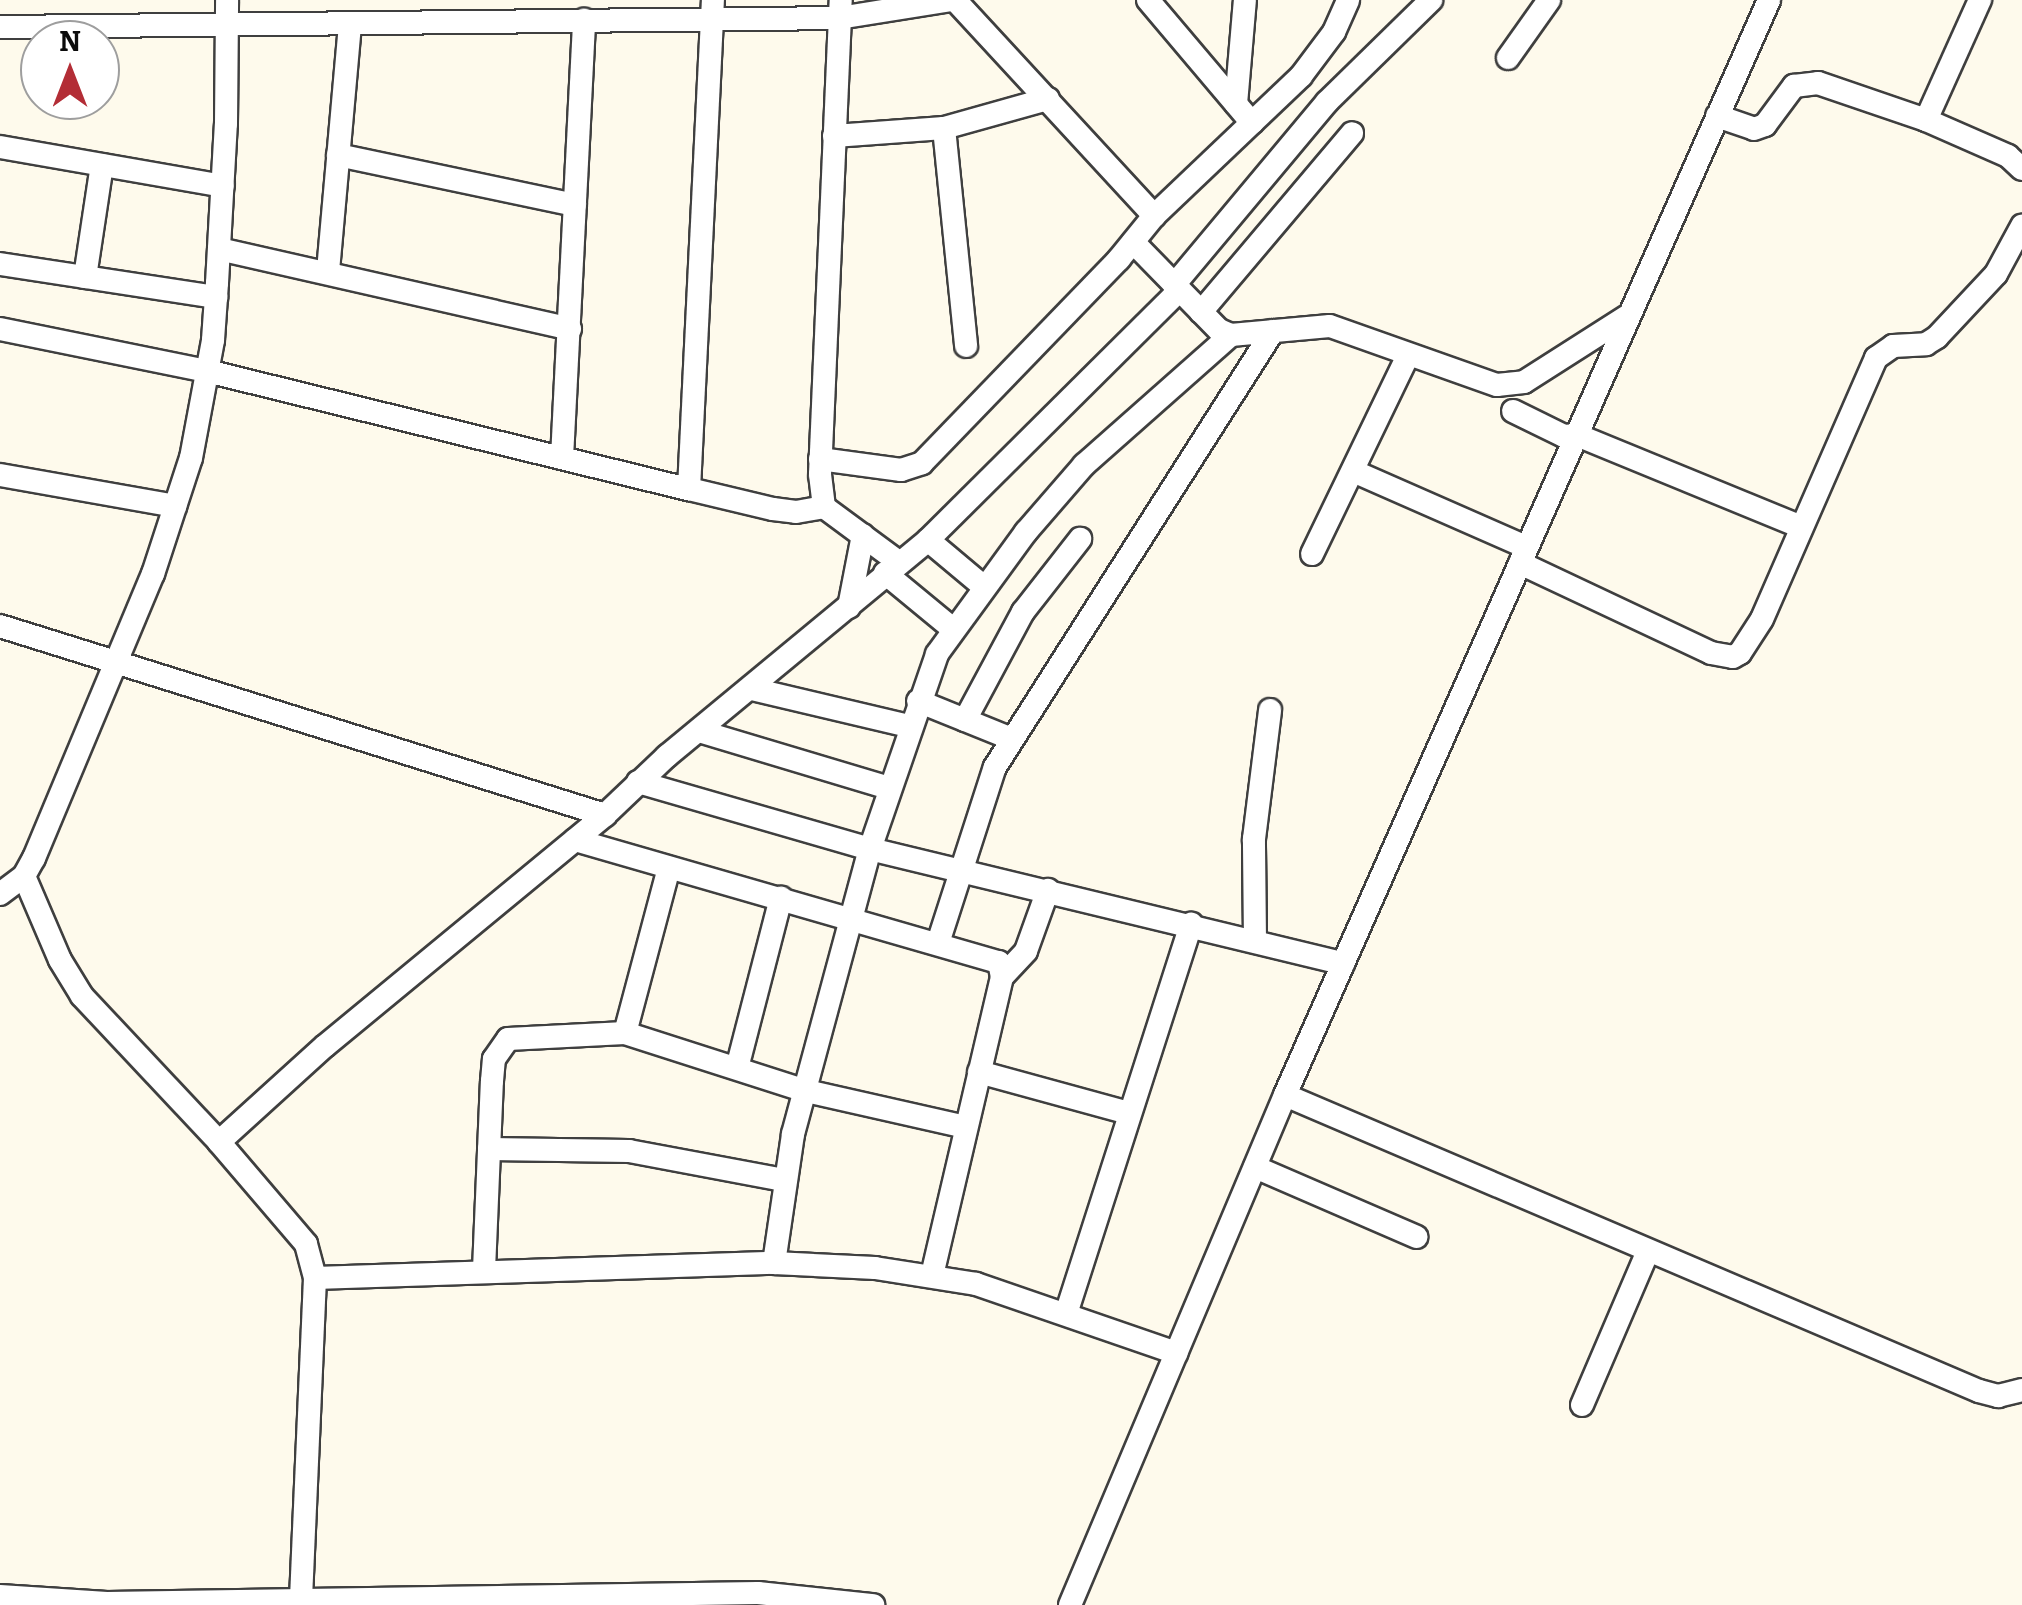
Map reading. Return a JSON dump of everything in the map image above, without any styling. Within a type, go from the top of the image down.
[{"type":"street","points":[[0,894],[24,876],[154,574],[191,458],[216,297],[227,0]]},
{"type":"street","points":[[0,27],[584,20],[712,10],[840,9],[953,0],[1154,216]]},
{"type":"street","points":[[1148,0],[1252,123]]},
{"type":"street","points":[[1236,104],[1245,0]]},
{"type":"street","points":[[820,460],[901,470],[922,463],[1154,216],[1252,123],[1324,47],[1348,0]]},
{"type":"street","points":[[219,1142],[325,1046],[606,815],[638,782],[928,540],[1176,288],[1326,102],[1431,0]]},
{"type":"street","points":[[1508,58],[1549,0]]},
{"type":"street","points":[[1070,1605],[1285,1095],[1769,0]]},
{"type":"street","points":[[1926,120],[1980,0]]},
{"type":"street","points":[[824,507],[820,460],[840,9]]},
{"type":"street","points":[[689,489],[712,10]]},
{"type":"street","points":[[562,458],[584,20]]},
{"type":"street","points":[[328,272],[350,24]]},
{"type":"street","points":[[1718,116],[1754,129],[1765,126],[1794,86],[1818,83],[1926,120],[2008,156],[2022,169]]},
{"type":"street","points":[[834,136],[944,128],[1048,99]]},
{"type":"street","points":[[944,128],[966,346]]},
{"type":"street","points":[[1201,312],[1352,133]]},
{"type":"street","points":[[0,147],[223,186]]},
{"type":"street","points":[[338,155],[575,205]]},
{"type":"street","points":[[85,277],[102,165]]},
{"type":"street","points":[[1353,471],[1711,653],[1733,657],[1756,630],[1876,358],[1885,349],[1926,344],[1937,337],[1996,274],[2022,226]]},
{"type":"street","points":[[1133,242],[1201,312],[1231,336]]},
{"type":"street","points":[[219,249],[570,328]]},
{"type":"street","points":[[0,264],[216,297]]},
{"type":"street","points":[[774,1263],[784,1180],[850,918],[909,726],[936,654],[984,587],[1084,465],[1231,336],[1330,326],[1483,383],[1513,385],[1630,314]]},
{"type":"street","points":[[0,329],[207,370],[773,509],[796,512],[824,507],[863,536],[954,629]]},
{"type":"street","points":[[938,943],[978,807],[1012,739],[1273,331]]},
{"type":"street","points":[[1231,336],[1231,399]]},
{"type":"street","points":[[1312,554],[1408,355]]},
{"type":"street","points":[[1513,411],[1564,436],[1577,435],[1801,527]]},
{"type":"street","points":[[0,475],[175,506]]},
{"type":"street","points":[[849,607],[863,536]]},
{"type":"street","points":[[965,720],[1023,612],[1080,539]]},
{"type":"street","points":[[928,540],[984,587]]},
{"type":"street","points":[[0,626],[606,815]]},
{"type":"street","points":[[752,689],[909,726]]},
{"type":"street","points":[[918,701],[1012,739]]},
{"type":"street","points":[[1255,940],[1254,839],[1270,710]]},
{"type":"street","points":[[699,732],[889,788]]},
{"type":"street","points":[[638,782],[870,849],[1343,963]]},
{"type":"street","points":[[575,840],[998,962],[1002,978],[932,1275]]},
{"type":"street","points":[[625,1033],[669,868]]},
{"type":"street","points":[[24,876],[60,960],[82,996],[219,1142],[306,1244],[315,1278],[301,1598]]},
{"type":"street","points":[[1002,978],[1026,951],[1048,890]]},
{"type":"street","points":[[737,1068],[780,898]]},
{"type":"street","points":[[1066,1314],[1191,924]]},
{"type":"street","points":[[484,1270],[494,1059],[508,1039],[625,1033],[806,1091],[966,1128]]},
{"type":"street","points":[[979,1072],[1129,1113]]},
{"type":"street","points":[[1285,1095],[1979,1392],[1998,1396],[2022,1390]]},
{"type":"street","points":[[489,1148],[629,1151],[784,1180]]},
{"type":"street","points":[[1255,1167],[1417,1237]]},
{"type":"street","points":[[1582,1405],[1647,1253]]},
{"type":"street","points":[[315,1278],[774,1263],[932,1275],[976,1284],[1176,1353]]},
{"type":"street","points":[[0,1596],[107,1603],[758,1594],[873,1605]]}]
